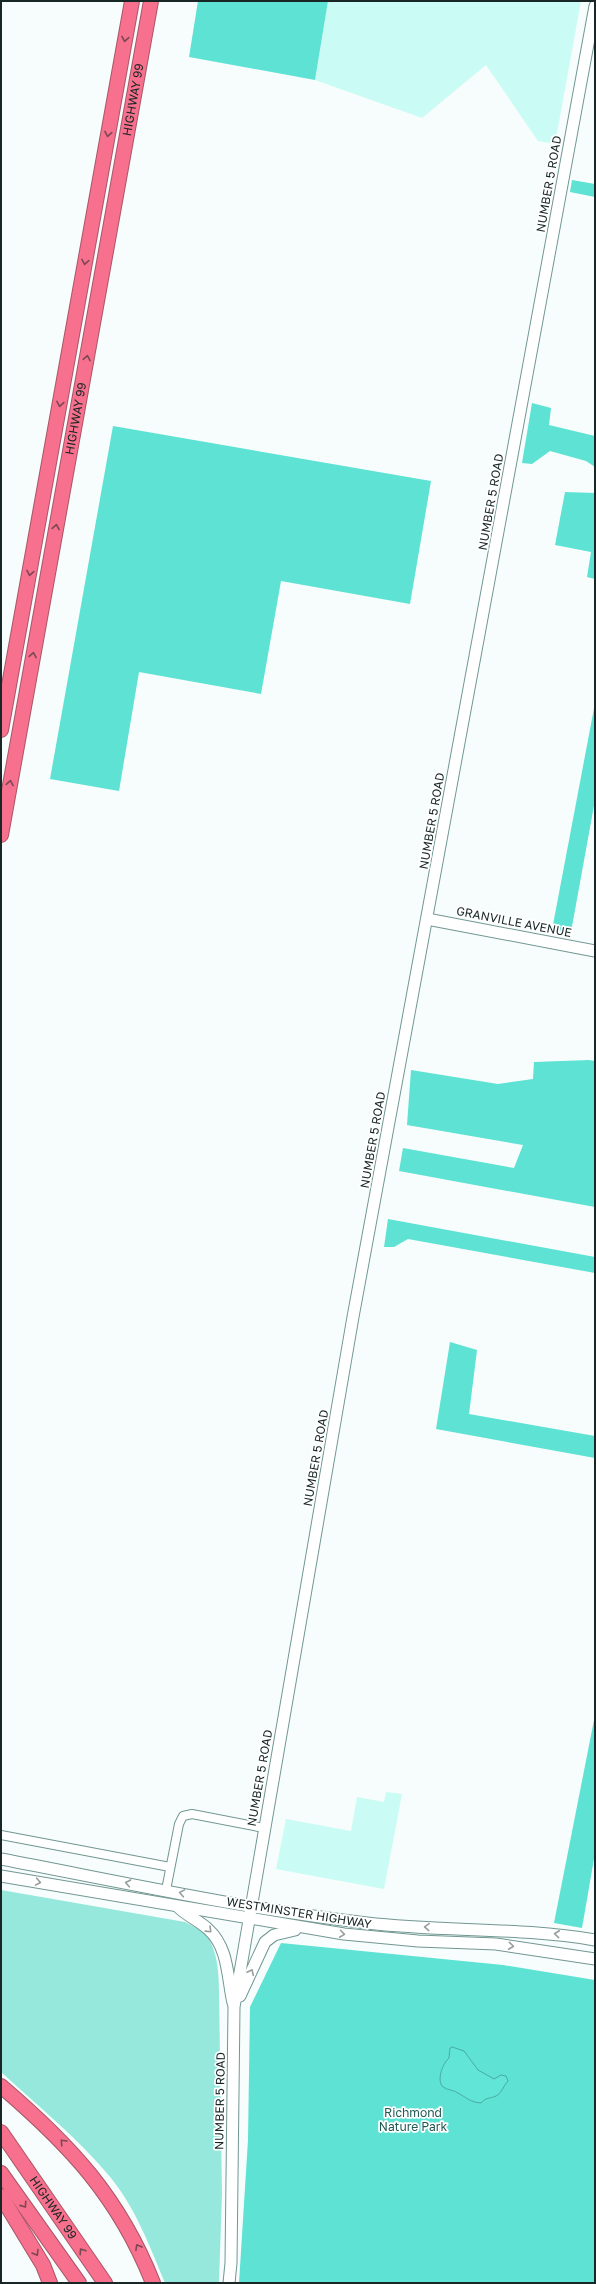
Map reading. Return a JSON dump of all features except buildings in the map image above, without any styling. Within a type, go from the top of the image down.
[{"type":"highway","name":"HIGHWAY 99","points":[[1,730],[132,1]]},
{"type":"highway","name":"HIGHWAY 99","points":[[1,836],[151,1]]},
{"type":"highway","points":[[1,2086],[61,2139],[92,2176],[117,2210],[142,2254],[153,2283]]},
{"type":"highway","name":"HIGHWAY 99","points":[[1,2132],[105,2283]]},
{"type":"highway","name":"HIGHWAY 99","points":[[1,2173],[78,2283]]},
{"type":"highway","points":[[1,2196],[43,2265],[50,2283]]},
{"type":"main road","name":"NUMBER 5 ROAD","points":[[229,2283],[231,2263],[234,2007],[354,1317],[595,6]]},
{"type":"main road","name":"GRANVILLE AVENUE","points":[[427,918],[595,951]]},
{"type":"main road","name":"WESTMINSTER HIGHWAY","points":[[1,1859],[306,1916],[369,1923],[557,1933],[595,1940]]},
{"type":"main road","name":"WESTMINSTER HIGHWAY","points":[[1,1876],[303,1928],[388,1939],[523,1947],[595,1959]]},
{"type":"main road","points":[[178,1907],[187,1916],[208,1929],[221,1947],[226,1963],[227,1979],[234,2007]]},
{"type":"main road","points":[[234,2007],[265,1942],[274,1935],[303,1928]]},
{"type":"street","points":[[166,1890],[179,1824],[184,1816],[188,1814],[264,1828]]},
{"type":"street","points":[[1,1835],[170,1868]]},
{"type":"shaded area","points":[[328,1],[581,1],[555,144],[538,141],[486,65],[422,118],[315,80]]},
{"type":"shaded area","points":[[386,1792],[402,1794],[384,1889],[276,1869],[286,1819],[351,1831],[357,1797],[384,1802]]},
{"type":"shaded area","points":[[1,1890],[185,1922],[202,1931],[211,1943],[218,1967],[219,1983],[222,2194],[219,2283],[165,2283],[135,2215],[128,2202],[111,2178],[72,2136],[1,2072]]},
{"type":"shaded area","points":[[452,2047],[464,2051],[478,2070],[494,2079],[501,2075],[506,2076],[508,2081],[496,2096],[486,2099],[481,2103],[471,2101],[456,2092],[443,2087],[440,2076],[449,2058],[450,2048]]},
{"type":"green space","points":[[198,1],[328,1],[315,80],[189,57]]},
{"type":"green space","points":[[572,180],[595,184],[595,197],[570,192]]},
{"type":"green space","points":[[532,403],[551,408],[549,425],[595,436],[595,467],[586,461],[550,451],[532,464],[522,463]]},
{"type":"green space","points":[[113,426],[431,481],[410,604],[281,581],[261,694],[139,672],[119,791],[50,779]]},
{"type":"green space","points":[[565,492],[595,493],[595,579],[587,577],[591,552],[555,545]]},
{"type":"green space","points":[[595,703],[595,800],[571,932],[552,930]]},
{"type":"green space","points":[[595,1061],[595,1207],[399,1171],[403,1148],[514,1168],[523,1145],[407,1125],[411,1070],[498,1084],[533,1079],[534,1062]]},
{"type":"green space","points":[[388,1219],[595,1257],[595,1273],[408,1239],[394,1247],[384,1247]]},
{"type":"green space","points":[[450,1342],[477,1350],[469,1414],[595,1436],[595,1458],[436,1429]]},
{"type":"green space","points":[[595,1715],[595,1853],[582,1928],[554,1923]]},
{"type":"green space","name":"Richmond Nature Park","points":[[281,1943],[503,1965],[595,1980],[595,2283],[239,2283],[248,2140],[250,2007]]}]
